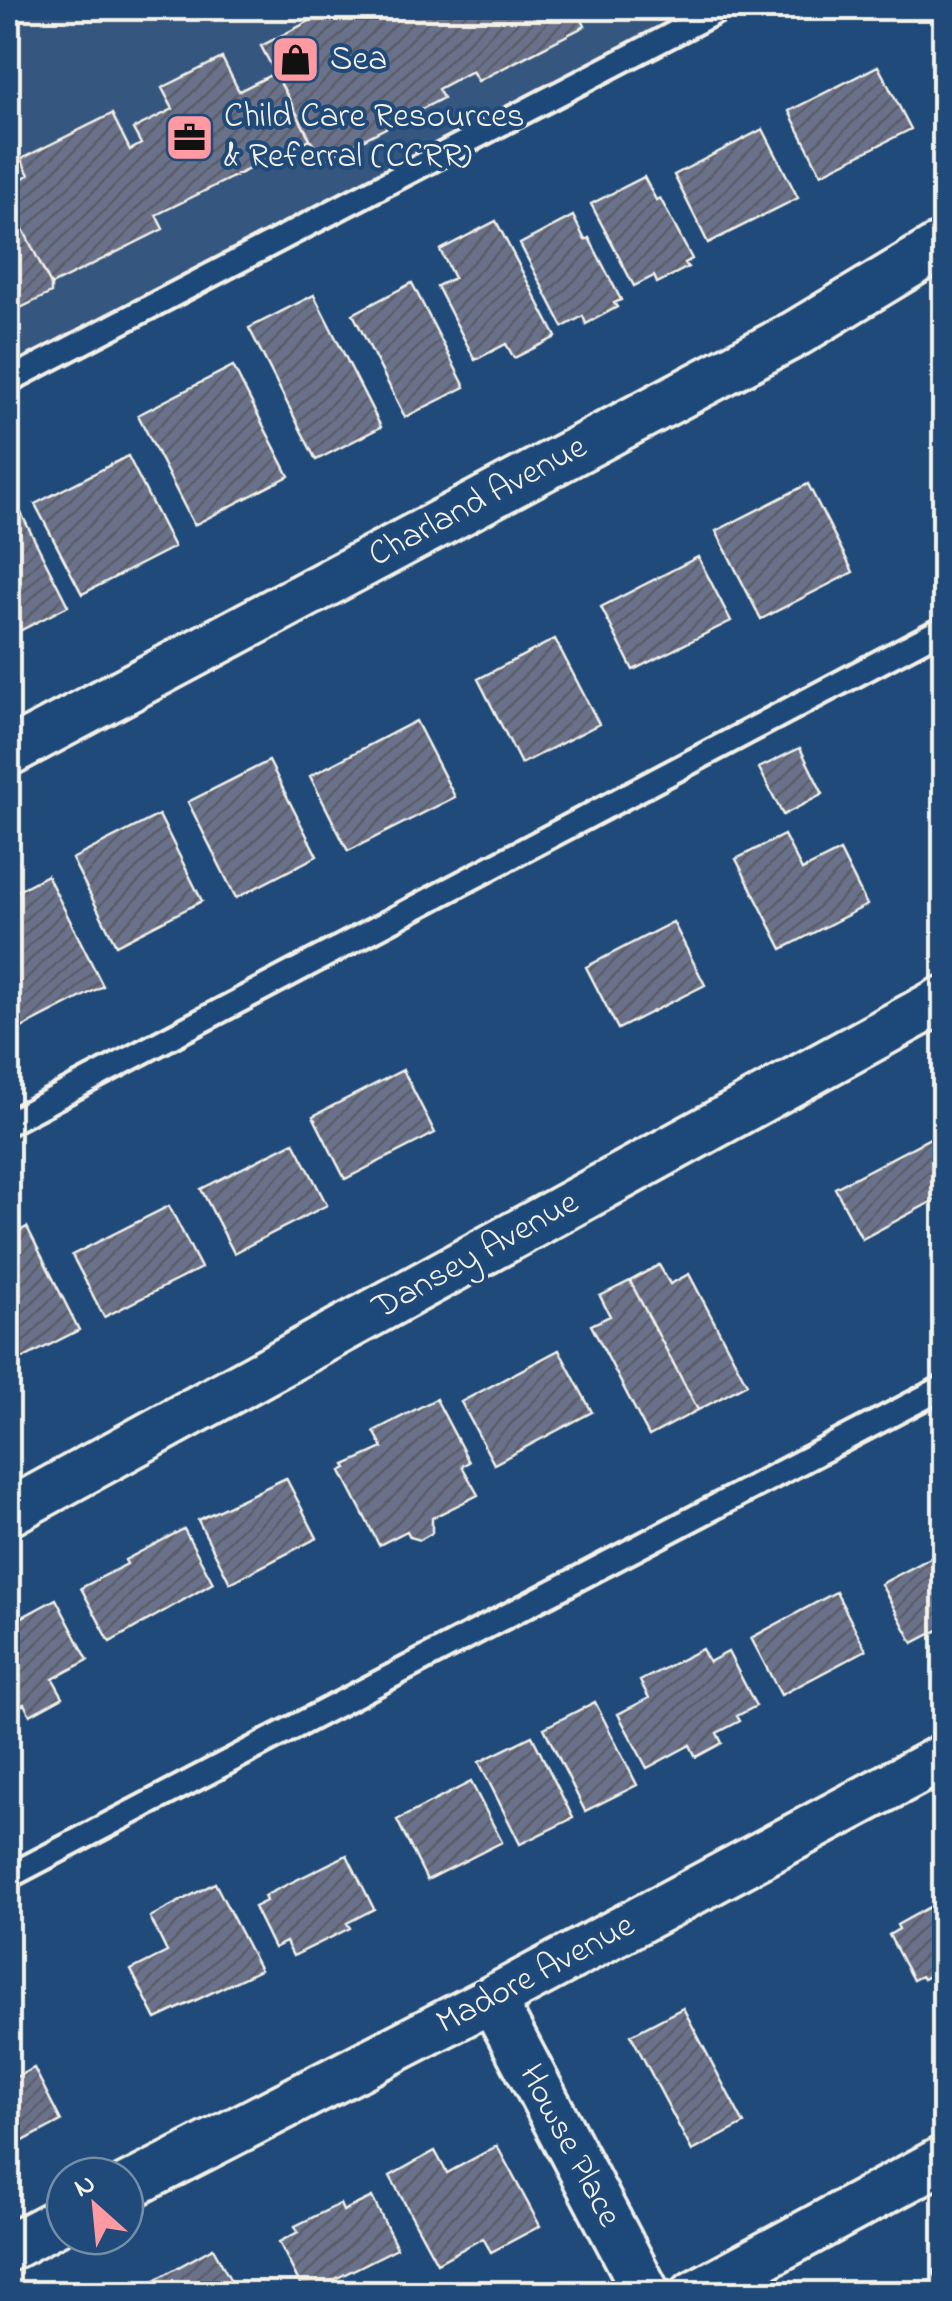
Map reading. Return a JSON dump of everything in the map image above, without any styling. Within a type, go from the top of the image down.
[{"type":"street","name":"Charland Avenue","points":[[8,752],[798,333],[944,244]]},
{"type":"street","name":"Dansey Avenue","points":[[9,1508],[944,999]]},
{"type":"street","name":"Madore Avenue","points":[[145,2178],[944,1757]]},
{"type":"street","name":"Howse Place","points":[[492,1998],[647,2294]]},
{"type":"street","points":[[694,2294],[944,2159]]},
{"type":"street","points":[[8,2248],[45,2229]]},
{"type":"lane","points":[[8,382],[723,8]]},
{"type":"lane","points":[[8,1123],[944,628]]},
{"type":"lane","points":[[8,1877],[944,1387]]},
{"type":"shaded area","points":[[8,8],[706,8],[8,369]]},
{"type":"building","points":[[335,8],[576,8],[585,26],[478,81],[472,71],[438,89],[443,98],[322,161],[261,46]]},
{"type":"building","points":[[222,58],[239,91],[275,73],[310,139],[156,215],[163,229],[51,285],[8,199],[8,185],[29,175],[21,159],[112,114],[130,150],[141,144],[133,129],[173,109],[162,88]]},
{"type":"building","points":[[878,66],[911,129],[821,174],[789,111]]},
{"type":"building","points":[[763,129],[798,198],[708,243],[674,175]]},
{"type":"building","points":[[644,177],[656,200],[660,198],[692,259],[685,263],[688,267],[657,283],[654,276],[634,286],[591,204]]},
{"type":"building","points":[[8,199],[51,285],[51,293],[8,314]]},
{"type":"building","points":[[573,216],[621,300],[614,303],[617,307],[586,324],[583,316],[563,327],[520,244]]},
{"type":"building","points":[[496,221],[556,337],[514,358],[506,344],[475,360],[437,286],[454,278],[440,250]]},
{"type":"building","points":[[412,283],[465,387],[405,417],[353,314]]},
{"type":"building","points":[[314,295],[381,427],[316,460],[249,328]]},
{"type":"building","points":[[233,366],[289,476],[194,525],[138,415]]},
{"type":"building","points":[[128,456],[174,547],[82,594],[35,504]]},
{"type":"building","points":[[808,484],[853,572],[761,619],[716,531]]},
{"type":"building","points":[[19,509],[68,606],[8,637],[8,514]]},
{"type":"building","points":[[698,557],[731,621],[633,670],[601,607]]},
{"type":"building","points":[[555,639],[599,724],[521,764],[478,679]]},
{"type":"building","points":[[416,721],[455,797],[348,851],[310,776]]},
{"type":"building","points":[[800,748],[823,794],[783,815],[759,768]]},
{"type":"building","points":[[269,761],[317,856],[236,898],[188,802]]},
{"type":"building","points":[[159,815],[202,901],[116,945],[72,859]]},
{"type":"building","points":[[784,835],[802,870],[840,851],[867,905],[782,949],[736,859]]},
{"type":"building","points":[[47,875],[103,986],[8,1035],[8,896]]},
{"type":"building","points":[[673,922],[705,985],[618,1029],[586,967]]},
{"type":"building","points":[[403,1070],[435,1133],[345,1179],[313,1116]]},
{"type":"building","points":[[934,1136],[944,1157],[944,1195],[862,1239],[835,1188]]},
{"type":"building","points":[[294,1142],[327,1205],[234,1253],[201,1189]]},
{"type":"building","points":[[169,1206],[201,1268],[104,1317],[72,1255]]},
{"type":"building","points":[[27,1227],[79,1330],[8,1366],[8,1237]]},
{"type":"building","points":[[659,1265],[670,1284],[689,1274],[747,1384],[698,1410],[630,1281]]},
{"type":"building","points":[[630,1281],[698,1410],[649,1436],[591,1325],[610,1316],[600,1296]]},
{"type":"building","points":[[559,1350],[592,1412],[494,1464],[461,1402]]},
{"type":"building","points":[[436,1399],[469,1462],[462,1466],[478,1495],[432,1518],[432,1533],[420,1540],[410,1537],[407,1531],[379,1545],[341,1471],[347,1468],[345,1465],[383,1448],[374,1431]]},
{"type":"building","points":[[286,1478],[317,1538],[230,1583],[198,1520]]},
{"type":"building","points":[[184,1529],[213,1583],[110,1642],[81,1588]]},
{"type":"building","points":[[944,1545],[944,1627],[913,1643],[881,1584],[934,1556],[932,1552]]},
{"type":"building","points":[[836,1592],[866,1650],[781,1695],[751,1638]]},
{"type":"building","points":[[56,1599],[88,1660],[53,1679],[63,1697],[30,1715],[24,1704],[10,1711],[8,1636],[21,1629],[17,1620]]},
{"type":"building","points":[[702,1649],[709,1662],[728,1652],[756,1706],[737,1716],[740,1721],[717,1733],[722,1743],[696,1757],[690,1745],[647,1768],[618,1714],[649,1698],[640,1681]]},
{"type":"building","points":[[595,1702],[637,1785],[585,1811],[544,1728]]},
{"type":"building","points":[[532,1736],[573,1818],[520,1844],[479,1762]]},
{"type":"building","points":[[471,1782],[502,1842],[427,1880],[397,1820]]},
{"type":"building","points":[[347,1855],[374,1909],[347,1923],[350,1928],[293,1956],[286,1942],[274,1948],[254,1907],[266,1901],[264,1896]]},
{"type":"building","points":[[215,1883],[260,1970],[156,2019],[131,1970],[167,1952],[150,1917]]},
{"type":"building","points":[[944,1892],[944,1968],[913,1980],[889,1935],[899,1929],[897,1925],[940,1901],[937,1896]]},
{"type":"building","points":[[683,2008],[744,2124],[692,2151],[631,2035]]},
{"type":"building","points":[[34,2068],[61,2121],[21,2142],[18,2137],[8,2142],[8,2081]]},
{"type":"building","points":[[497,2146],[540,2226],[491,2252],[483,2238],[437,2263],[390,2176],[435,2151],[447,2173]]},
{"type":"building","points":[[372,2197],[397,2248],[305,2294],[279,2242],[298,2232],[295,2226],[340,2204],[343,2211]]},
{"type":"building","points":[[213,2248],[238,2294],[130,2294],[164,2275]]},
{"type":"building","points":[[944,2265],[944,2292],[933,2271]]},
{"type":"place","name":"Sea","points":[[295,60]]},
{"type":"place","name":"Child Care Resources & Referral (CCRR)","points":[[189,137]]}]
